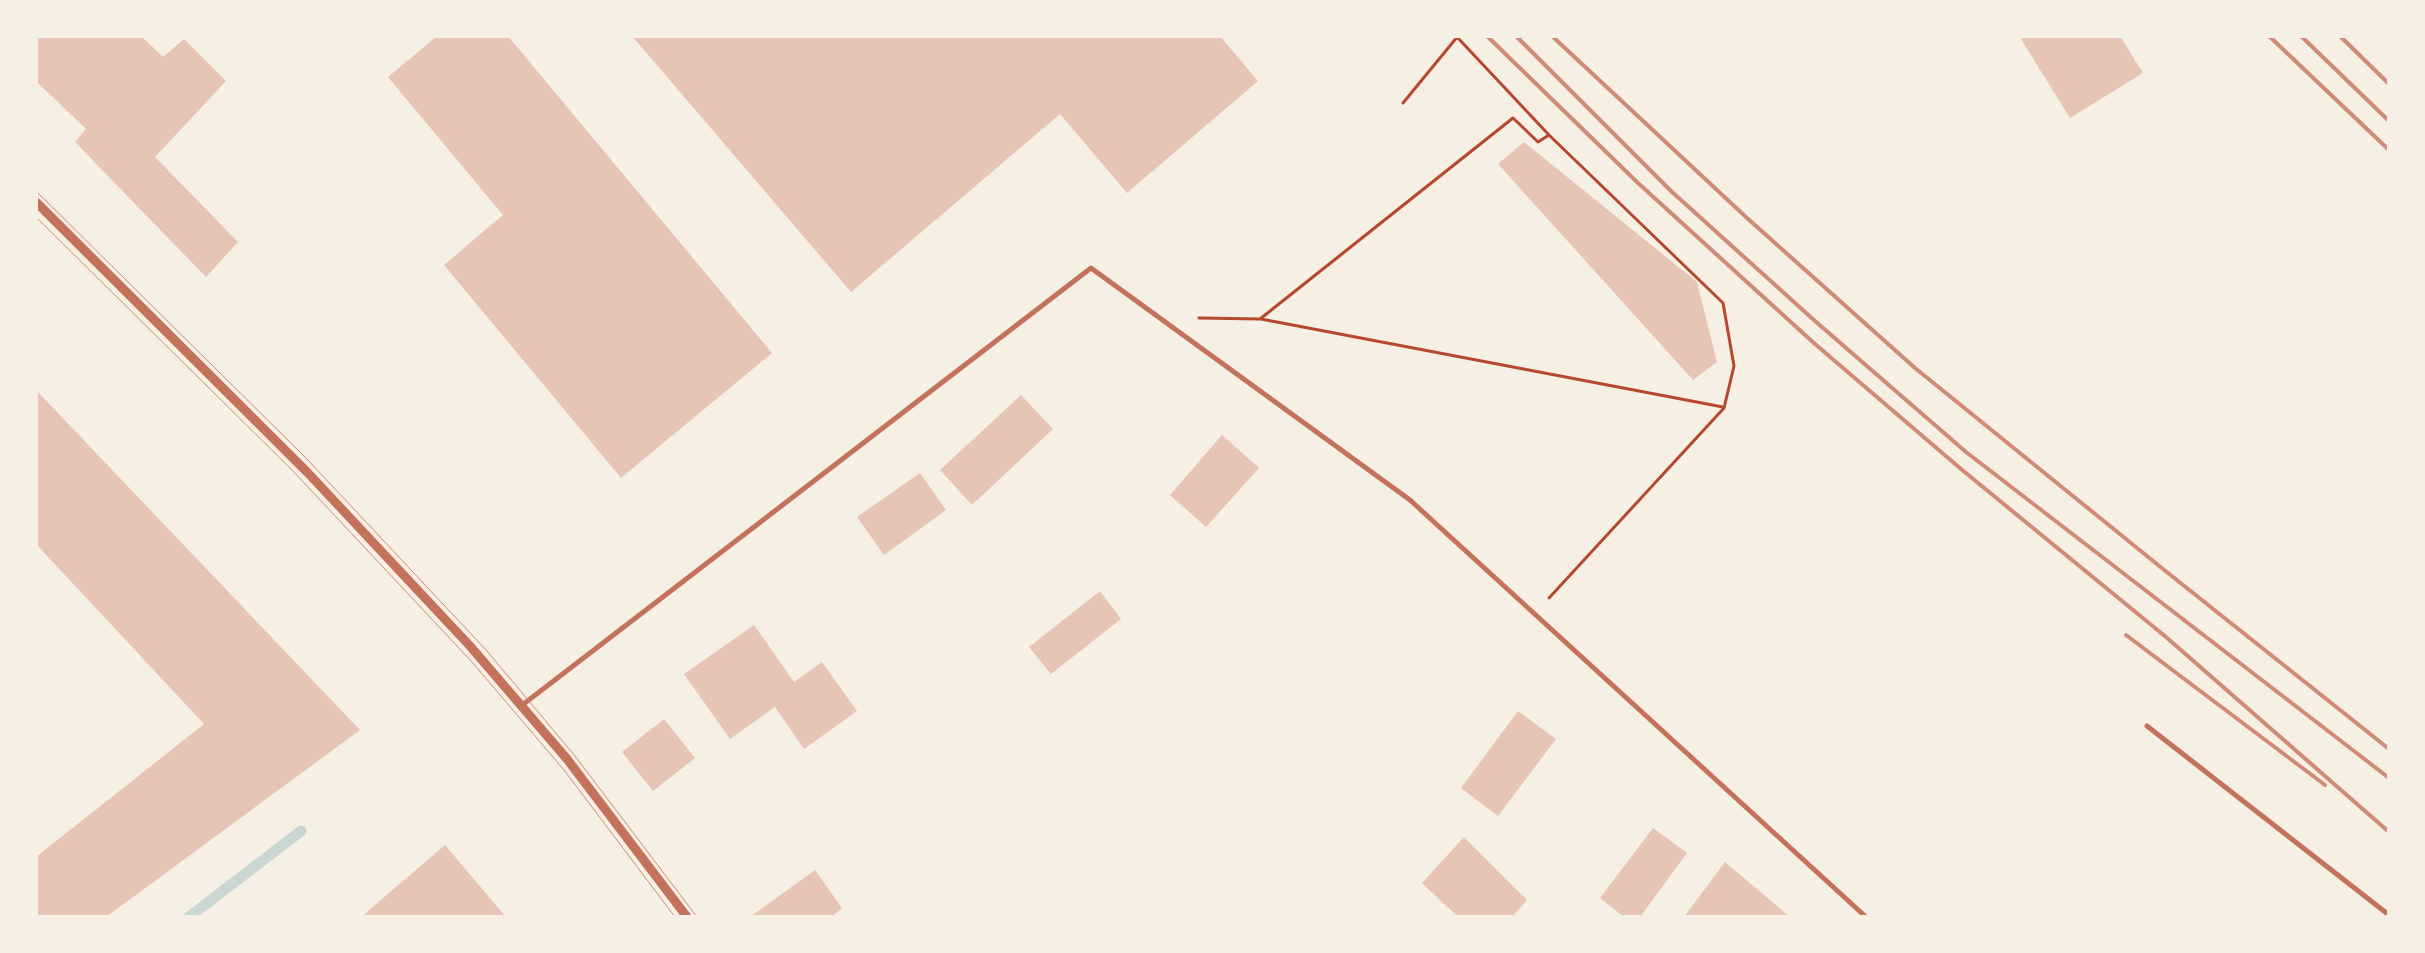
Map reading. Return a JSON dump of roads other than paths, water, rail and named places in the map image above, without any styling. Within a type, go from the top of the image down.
[{"type":"street","points":[[36,202],[308,473],[475,652],[567,759],[687,917]]},
{"type":"street","points":[[521,706],[1091,268],[1410,500],[1866,917]]},
{"type":"street","points":[[2147,726],[2389,916]]},
{"type":"waterway","points":[[189,917],[301,831]]},
{"type":"tram line","points":[[36,191],[306,458],[487,651],[575,756],[697,917]]},
{"type":"tram line","points":[[36,217],[293,471],[472,662],[564,770],[675,917]]},
{"type":"railway","points":[[1487,36],[1638,183],[1815,344],[1961,469],[2166,637],[2389,832]]},
{"type":"railway","points":[[1516,36],[1671,191],[1815,321],[1966,452],[2389,778]]},
{"type":"railway","points":[[1552,36],[1747,218],[1915,368],[2389,749]]},
{"type":"railway","points":[[2269,36],[2389,150]]},
{"type":"railway","points":[[2301,36],[2389,121]]},
{"type":"railway","points":[[2340,36],[2389,84]]},
{"type":"railway","points":[[2126,635],[2325,785]]}]
